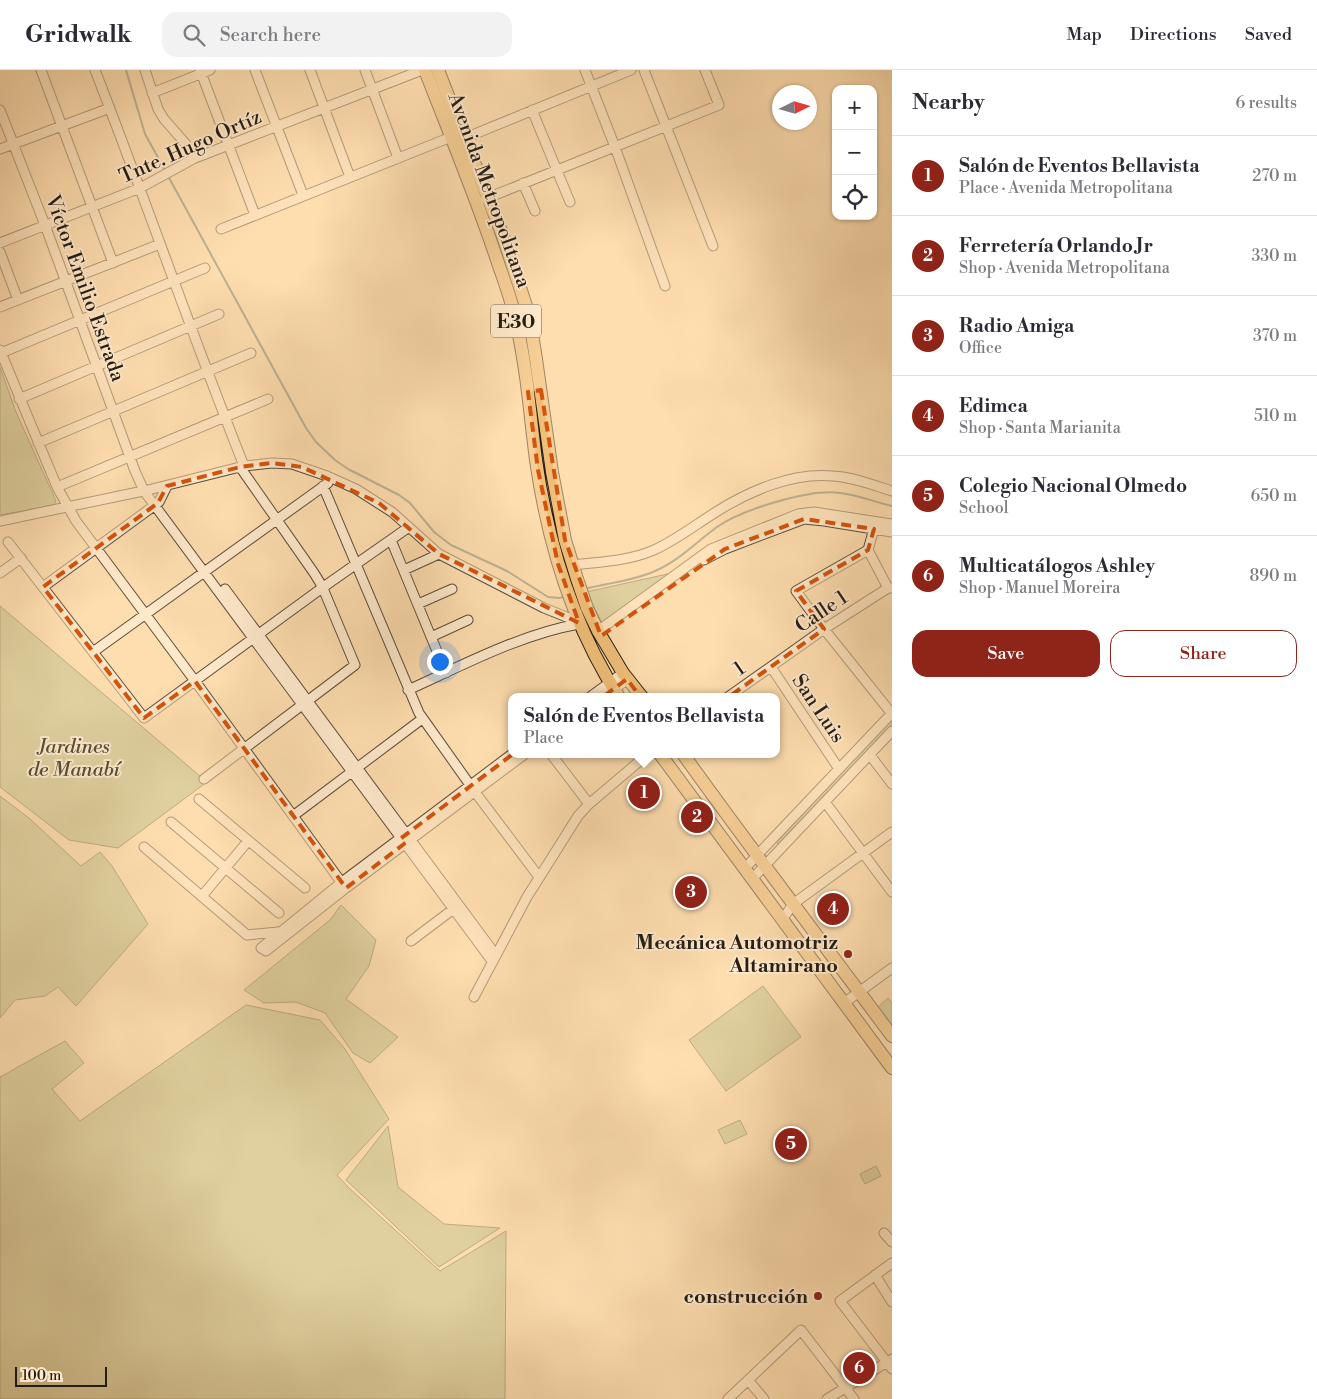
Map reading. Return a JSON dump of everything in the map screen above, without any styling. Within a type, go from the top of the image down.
[{"type":"highway","name":"Avenida Metropolitana","points":[[423,70],[451,137],[483,200],[516,320],[526,370],[534,391],[536,460],[542,496],[564,583],[579,623],[614,689]]},
{"type":"highway","name":"E30","points":[[438,70],[465,138],[483,200]]},
{"type":"highway","name":"E30","points":[[534,391],[565,540],[576,579],[600,633],[625,676],[639,693]]},
{"type":"highway","points":[[663,758],[892,1068]]},
{"type":"highway","points":[[686,758],[760,861],[801,912],[892,1036]]},
{"type":"street","points":[[41,70],[113,263]]},
{"type":"street","points":[[95,70],[142,187],[160,244],[242,466],[314,572],[355,665],[204,778]]},
{"type":"street","points":[[145,70],[158,109],[195,158]]},
{"type":"street","points":[[152,93],[210,70]]},
{"type":"street","points":[[255,70],[304,195]]},
{"type":"street","points":[[310,70],[350,177]]},
{"type":"street","points":[[365,70],[398,158]]},
{"type":"street","name":"Tnte. Hugo Ortíz","points":[[0,243],[142,187],[195,158],[228,144],[423,70]]},
{"type":"street","points":[[585,70],[666,286]]},
{"type":"street","points":[[221,229],[451,137],[465,138],[632,70]]},
{"type":"street","points":[[644,70],[713,246]]},
{"type":"street","points":[[483,200],[719,105],[705,70]]},
{"type":"street","points":[[201,72],[256,215]]},
{"type":"street","points":[[0,150],[110,108]]},
{"type":"street","name":"Víctor Emilio Estrada","points":[[0,110],[66,281],[129,456],[138,479],[146,490]]},
{"type":"street","points":[[532,110],[570,202]]},
{"type":"street","points":[[524,183],[535,211]]},
{"type":"street","points":[[0,307],[160,244]]},
{"type":"street","points":[[0,252],[18,300]]},
{"type":"street","points":[[205,268],[0,351],[57,487],[68,508],[344,885]]},
{"type":"street","points":[[19,399],[219,314]]},
{"type":"street","points":[[38,443],[251,353]]},
{"type":"street","points":[[57,487],[268,400]]},
{"type":"street","points":[[0,521],[167,486],[242,466],[272,463],[292,464],[338,480],[379,503],[439,554],[579,623]]},
{"type":"street","points":[[572,565],[629,558],[654,550],[731,503],[764,488],[792,479],[808,476],[833,476],[858,480],[892,491]]},
{"type":"street","points":[[93,652],[323,486],[338,480]]},
{"type":"street","points":[[43,587],[157,504],[167,486]]},
{"type":"street","points":[[323,486],[408,690],[422,719],[538,877]]},
{"type":"street","points":[[146,490],[494,958]]},
{"type":"street","points":[[600,633],[702,561],[725,549],[804,519],[875,525],[892,524]]},
{"type":"street","points":[[875,525],[892,532]]},
{"type":"street","points":[[748,874],[892,713],[824,630],[796,591],[868,550],[875,525]]},
{"type":"street","points":[[8,542],[144,718],[409,527]]},
{"type":"street","points":[[391,540],[446,673]]},
{"type":"street","points":[[868,550],[890,588]]},
{"type":"street","points":[[404,570],[439,554]]},
{"type":"street","points":[[0,573],[21,558]]},
{"type":"street","name":"Calle 1","points":[[770,667],[890,588]]},
{"type":"street","points":[[418,604],[452,589]]},
{"type":"street","points":[[554,612],[564,609],[570,601]]},
{"type":"street","points":[[431,637],[468,620]]},
{"type":"street","points":[[408,690],[528,638],[579,623]]},
{"type":"street","name":"1","points":[[734,693],[770,667]]},
{"type":"street","name":"San Luis","points":[[770,667],[840,769]]},
{"type":"street","points":[[602,693],[614,689],[625,676]]},
{"type":"street","points":[[293,816],[422,719]]},
{"type":"street","points":[[760,861],[825,802],[892,731]]},
{"type":"street","points":[[870,754],[892,784]]},
{"type":"street","points":[[473,789],[508,758]]},
{"type":"street","points":[[344,885],[266,951],[261,948],[279,932],[473,789],[519,758]]},
{"type":"street","points":[[554,758],[589,804]]},
{"type":"street","points":[[474,997],[538,877],[578,816],[589,804],[643,758]]},
{"type":"street","points":[[199,799],[305,888]]},
{"type":"street","points":[[825,802],[892,892]]},
{"type":"street","points":[[171,822],[279,914]]},
{"type":"street","points":[[782,920],[793,904],[892,832]]},
{"type":"street","points":[[202,896],[248,841]]},
{"type":"street","points":[[144,847],[247,935],[279,932]]},
{"type":"street","points":[[411,942],[456,907]]},
{"type":"street","points":[[844,1003],[892,968]]},
{"type":"street","points":[[884,1233],[892,1242]]},
{"type":"street","points":[[827,1399],[845,1387],[890,1364],[840,1302],[892,1263]]},
{"type":"street","points":[[875,1275],[892,1302]]},
{"type":"street","points":[[728,1399],[801,1330],[854,1399]]},
{"type":"street","points":[[748,1380],[764,1399]]},
{"type":"highlighted area","points":[[541,390],[565,540],[601,636],[725,549],[804,519],[874,529],[868,550],[796,591],[824,629],[671,738],[627,679],[542,742],[537,736],[400,839],[404,844],[346,888],[195,681],[144,718],[43,587],[158,503],[167,486],[240,467],[272,463],[302,467],[379,503],[439,554],[579,623],[558,564],[538,470],[528,392]]},
{"type":"green space","points":[[0,367],[16,412],[56,501],[54,505],[0,515]]},
{"type":"green space","points":[[672,573],[602,623],[586,592]]},
{"type":"green space","name":"Jardines de Manabí","points":[[0,606],[207,782],[118,848],[69,840],[0,787]]},
{"type":"green space","points":[[890,721],[892,724],[778,844],[777,842]]},
{"type":"green space","points":[[0,796],[30,819],[81,866],[100,852],[112,866],[148,924],[76,1006],[58,987],[45,996],[15,1000],[0,1018]]},
{"type":"green space","points":[[341,905],[376,940],[369,966],[346,999],[398,1037],[370,1063],[353,1053],[325,1013],[296,1002],[264,1003],[244,990],[330,920]]},
{"type":"green space","points":[[763,986],[801,1037],[726,1091],[689,1040]]},
{"type":"green space","points":[[888,998],[892,1003],[892,1029],[877,1008]]},
{"type":"green space","points":[[246,1005],[320,1020],[345,1049],[389,1119],[337,1175],[440,1271],[506,1231],[505,1399],[0,1399],[0,1077],[65,1041],[84,1063],[52,1089],[80,1121]]},
{"type":"green space","points":[[740,1120],[747,1134],[725,1144],[718,1130]]},
{"type":"green space","points":[[388,1126],[398,1187],[444,1224],[500,1228],[439,1267],[346,1180]]},
{"type":"green space","points":[[876,1166],[881,1176],[865,1184],[860,1174]]},
{"type":"waterway","points":[[126,70],[145,134],[166,172]]},
{"type":"waterway","points":[[168,176],[306,428],[316,442],[335,460],[348,469],[399,495],[410,503],[434,532],[451,545],[507,571],[548,597],[564,597]]},
{"type":"waterway","points":[[585,589],[629,580],[655,571],[680,557],[728,520],[759,507],[795,497],[827,492],[840,493],[892,506]]},
{"type":"place","name":"Salón de Eventos Bellavista","points":[[644,793]]},
{"type":"place","name":"Ferretería Orlando Jr","points":[[697,817]]},
{"type":"place","name":"Radio Amiga","points":[[691,892]]},
{"type":"place","name":"Edimca","points":[[833,909]]},
{"type":"place","name":"Mecánica Automotriz Altamirano","points":[[848,954]]},
{"type":"place","name":"Colegio Nacional Olmedo","points":[[791,1144]]},
{"type":"place","name":"construcción","points":[[818,1296]]},
{"type":"place","name":"Multicatálogos Ashley","points":[[859,1368]]}]
